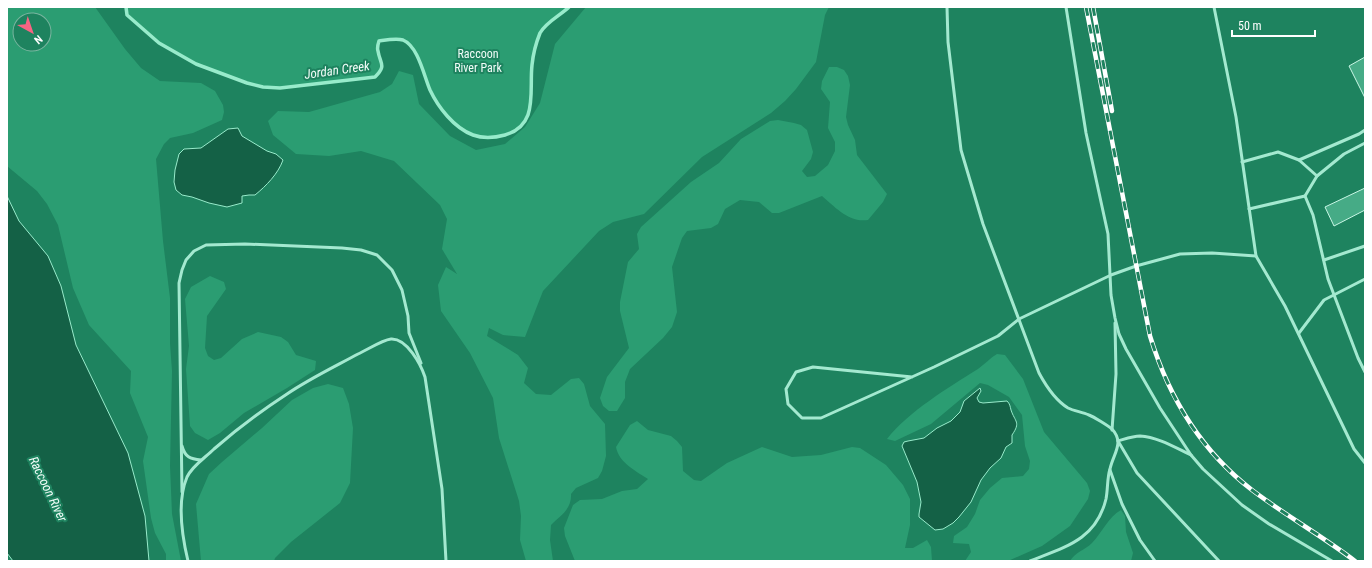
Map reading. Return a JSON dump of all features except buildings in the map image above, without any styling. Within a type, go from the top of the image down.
[{"type":"lane","points":[[947,7],[948,42],[961,150],[983,224],[1039,373],[1046,387],[1069,408],[1090,415],[1112,430],[1136,473],[1219,561]]},
{"type":"lane","points":[[1066,7],[1086,133],[1108,234],[1111,295],[1115,318],[1119,334],[1126,349],[1160,408],[1191,455],[1216,482],[1242,505],[1269,524],[1332,561]]},
{"type":"lane","points":[[1214,7],[1236,117],[1256,256],[1299,333],[1354,449],[1365,463]]},
{"type":"lane","points":[[1299,160],[1365,130]]},
{"type":"lane","points":[[1249,209],[1304,196],[1317,176],[1344,154],[1365,143]]},
{"type":"lane","points":[[1242,162],[1278,152],[1299,160],[1317,176]]},
{"type":"lane","points":[[1304,196],[1313,215],[1328,279],[1358,358],[1365,372]]},
{"type":"lane","points":[[188,561],[184,543],[182,497],[179,283],[186,260],[194,251],[206,245],[245,244],[361,250],[377,255],[392,270],[402,290],[408,316],[409,333],[422,366],[427,390],[442,489],[446,561]]},
{"type":"lane","points":[[1324,260],[1365,246]]},
{"type":"lane","points":[[912,377],[813,367],[796,372],[786,389],[788,404],[802,418],[821,418],[912,377],[998,336],[1019,318],[1111,275],[1136,266],[1180,254],[1212,253],[1256,256]]},
{"type":"lane","points":[[1299,333],[1319,304],[1334,294],[1365,279]]},
{"type":"lane","points":[[1112,430],[1116,374],[1115,318]]},
{"type":"lane","points":[[182,497],[189,474],[201,460],[239,428],[288,393],[332,368],[392,339],[404,342],[422,366]]},
{"type":"lane","points":[[1118,440],[1140,436],[1150,438],[1191,455]]},
{"type":"lane","points":[[1030,561],[1070,545],[1090,531],[1097,522],[1106,499],[1110,468],[1117,450],[1118,440]]},
{"type":"lane","points":[[181,442],[184,453],[188,458],[193,460],[201,460]]},
{"type":"lane","points":[[1110,468],[1122,504],[1140,540],[1155,561]]},
{"type":"green space","points":[[7,7],[95,7],[125,49],[141,68],[160,81],[201,83],[215,91],[223,105],[224,112],[222,120],[193,133],[170,138],[164,144],[156,159],[163,241],[170,298],[170,343],[172,371],[170,466],[172,514],[181,561],[166,561],[166,554],[155,533],[151,518],[143,461],[148,437],[130,393],[131,371],[89,325],[73,288],[58,225],[47,204],[37,191],[7,166]]},
{"type":"green space","name":"Raccoon River Park","points":[[126,7],[569,7],[546,25],[540,33],[532,61],[531,96],[528,116],[523,124],[516,130],[505,135],[489,138],[466,132],[447,116],[437,103],[430,90],[420,62],[413,48],[403,40],[394,39],[379,41],[378,50],[382,67],[375,77],[280,88],[263,87],[247,83],[196,64],[159,43],[127,15]]},
{"type":"green space","points":[[586,7],[829,7],[825,15],[816,62],[785,101],[771,113],[702,157],[644,214],[613,222],[599,231],[543,291],[525,337],[503,335],[489,328],[487,336],[518,355],[528,368],[524,383],[536,394],[551,395],[571,379],[579,378],[584,384],[590,406],[605,424],[606,456],[602,471],[598,478],[576,488],[571,494],[568,508],[551,525],[550,540],[553,561],[526,561],[520,540],[521,516],[519,501],[499,438],[493,398],[470,353],[441,311],[438,285],[446,267],[457,274],[442,249],[447,219],[440,205],[394,161],[361,151],[329,156],[296,154],[273,135],[268,121],[278,111],[309,112],[380,92],[392,84],[399,71],[413,75],[419,104],[450,136],[476,150],[505,144],[525,127],[540,103],[555,44]]},
{"type":"green space","points":[[829,67],[837,67],[844,70],[848,76],[850,85],[846,117],[848,125],[855,140],[857,155],[887,194],[883,202],[868,220],[861,220],[849,217],[822,196],[779,213],[772,213],[759,202],[740,200],[725,209],[718,224],[711,228],[687,231],[682,238],[672,267],[677,312],[672,327],[663,338],[630,369],[625,382],[625,398],[617,411],[609,411],[603,406],[600,398],[607,377],[629,348],[620,311],[620,302],[628,262],[639,249],[637,234],[641,227],[691,182],[719,163],[741,139],[770,121],[778,120],[794,123],[801,125],[807,130],[813,152],[811,159],[802,171],[807,177],[815,176],[828,165],[835,151],[835,142],[828,128],[830,102],[821,89],[822,81]]},
{"type":"green space","points":[[210,276],[224,282],[226,289],[207,316],[205,348],[208,356],[214,360],[221,358],[242,339],[258,332],[281,337],[288,342],[296,355],[316,361],[315,370],[244,413],[220,433],[208,440],[195,433],[190,426],[186,369],[189,346],[185,299],[191,287]]},
{"type":"green space","points":[[997,354],[1005,355],[1023,379],[1044,432],[1087,483],[1090,491],[1088,499],[1070,526],[1042,546],[1008,561],[965,561],[971,552],[969,544],[953,543],[954,536],[967,527],[975,514],[980,500],[990,488],[1002,478],[1023,476],[1029,469],[1030,461],[1025,446],[1022,415],[1009,397],[988,385],[980,383],[931,424],[895,441],[887,439],[906,419]]},
{"type":"green space","points":[[328,384],[343,388],[349,404],[353,428],[350,483],[340,503],[291,542],[275,558],[274,561],[201,561],[196,504],[209,474],[292,400],[313,388]]},
{"type":"green space","points":[[637,421],[648,430],[671,436],[677,441],[682,447],[683,471],[694,480],[701,481],[727,463],[762,447],[792,457],[821,455],[852,447],[860,448],[886,465],[903,485],[910,499],[910,525],[905,548],[913,548],[927,540],[931,547],[932,561],[575,561],[565,536],[564,528],[573,505],[580,500],[602,499],[622,491],[637,489],[648,479],[633,470],[624,462],[616,447],[630,425]]},
{"type":"green space","points":[[1121,510],[1125,516],[1126,532],[1133,553],[1131,561],[1070,561],[1075,555],[1096,539],[1112,517]]},
{"type":"water","points":[[238,128],[242,136],[267,151],[276,154],[283,160],[275,175],[267,184],[255,195],[242,196],[242,203],[227,207],[182,195],[176,190],[174,182],[175,170],[179,154],[184,149],[201,148],[228,129]]},
{"type":"water","name":"Raccoon River","points":[[7,196],[19,221],[48,256],[61,286],[76,345],[128,453],[145,516],[149,561],[13,561],[7,553]]},
{"type":"water","points":[[980,388],[981,391],[977,398],[979,402],[1007,401],[1009,403],[1017,425],[1012,435],[1012,443],[1006,447],[1001,458],[990,468],[981,480],[971,502],[959,517],[943,529],[935,530],[919,517],[921,502],[917,482],[902,446],[904,442],[924,438],[937,428],[951,421],[960,412],[964,401]]},
{"type":"waterway","name":"Jordan Creek","points":[[126,7],[127,15],[159,43],[196,64],[247,83],[263,87],[280,88],[375,77],[382,67],[378,50],[379,41],[394,39],[403,40],[413,48],[420,62],[430,90],[437,103],[447,116],[466,132],[489,138],[505,135],[516,130],[523,124],[528,116],[531,96],[532,61],[540,33],[546,25],[569,7]]},
{"type":"railway","points":[[1086,7],[1150,336],[1167,381],[1177,401],[1202,440],[1233,474],[1252,490],[1355,561]]},
{"type":"railway","points":[[1093,7],[1112,111]]}]
